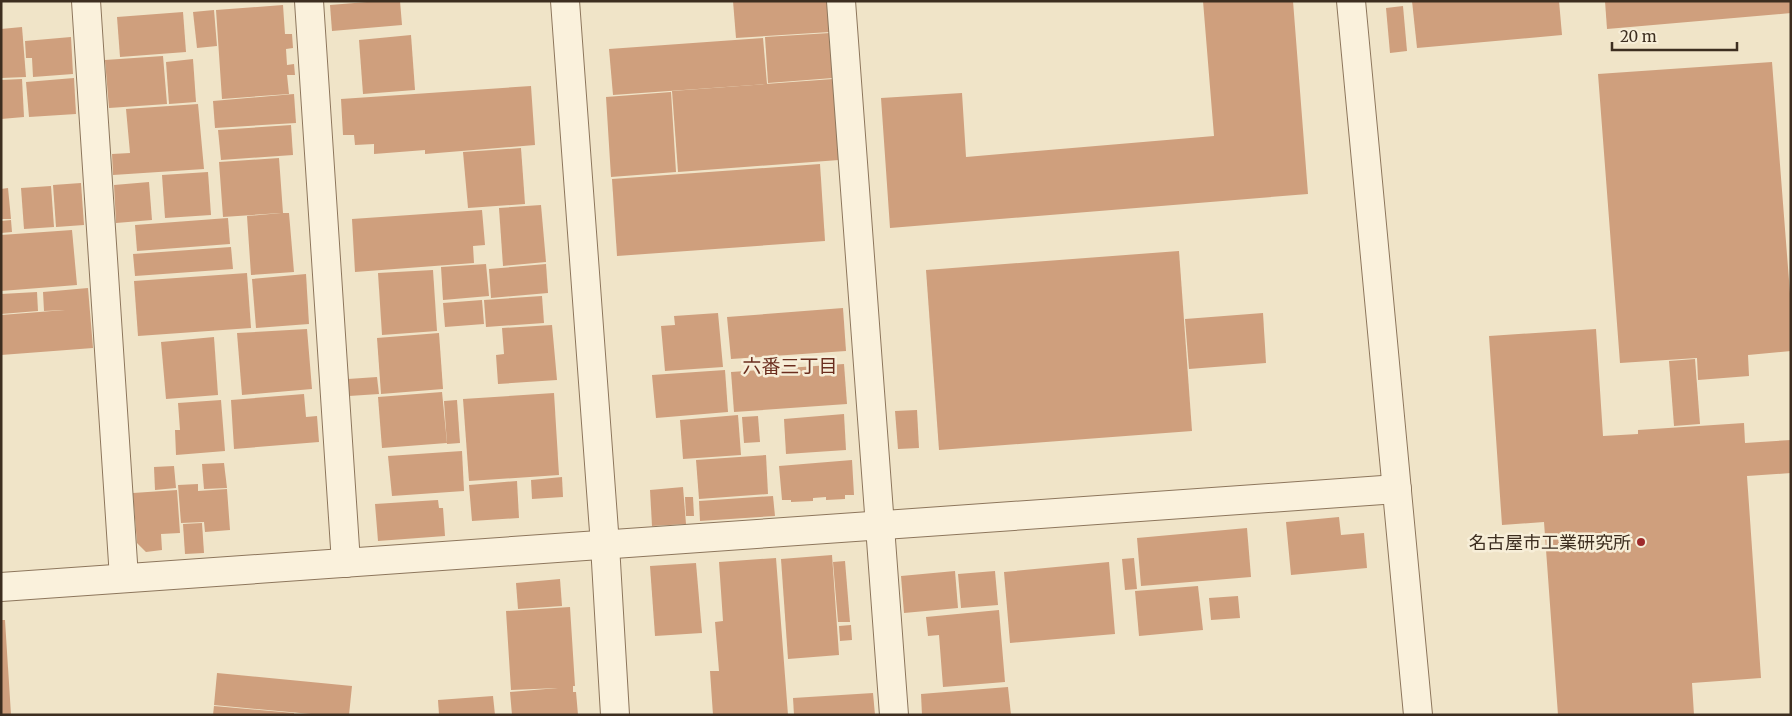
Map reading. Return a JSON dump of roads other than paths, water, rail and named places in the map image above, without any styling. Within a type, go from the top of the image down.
[{"type":"street","points":[[86,1],[124,578]]},
{"type":"street","points":[[309,1],[346,563]]},
{"type":"street","points":[[565,1],[605,545],[615,715]]},
{"type":"street","points":[[841,1],[894,715]]},
{"type":"street","points":[[1351,1],[1418,715]]},
{"type":"street","points":[[1,586],[1397,489]]},
{"type":"place","name":"名古屋市工業研究所","points":[[1641,542]]},
{"type":"district","name":"六番三丁目","points":[[790,366]]}]
